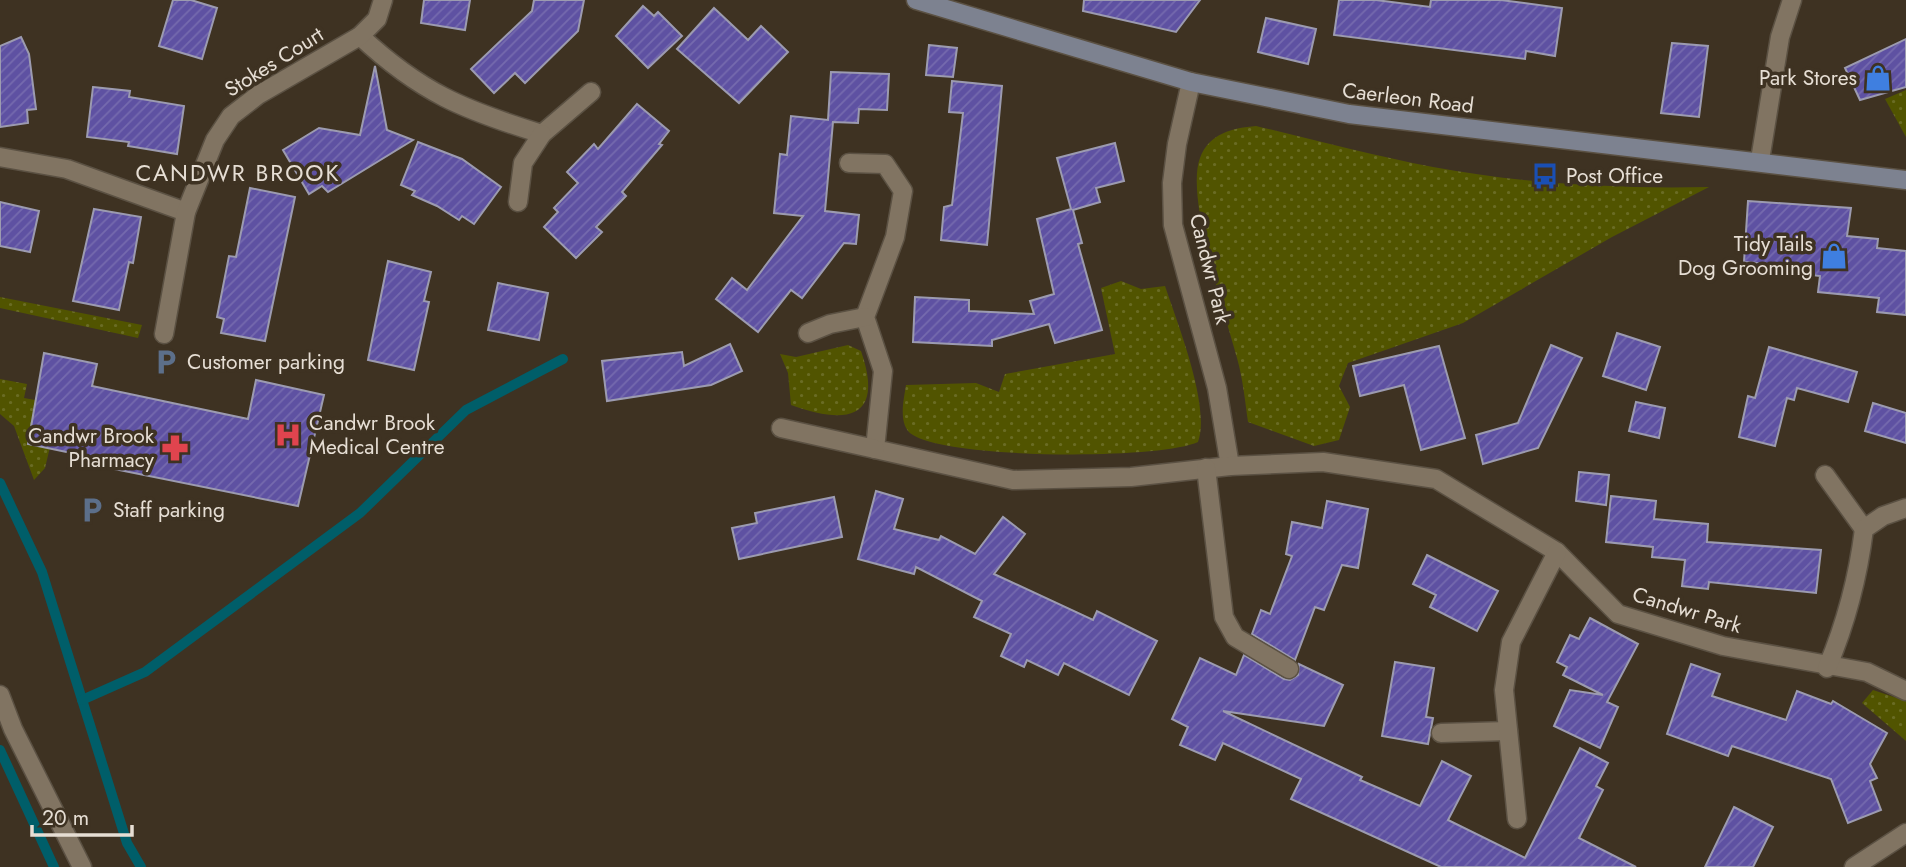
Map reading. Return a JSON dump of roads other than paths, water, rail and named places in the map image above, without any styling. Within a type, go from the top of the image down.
[{"type":"main road","name":"Caerleon Road","points":[[916,0],[1191,82],[1349,114],[1760,160],[1906,180]]},
{"type":"street","name":"Stokes Court","points":[[164,334],[186,212],[215,140],[231,116],[258,95],[360,36],[377,19],[383,0]]},
{"type":"street","points":[[1760,160],[1780,37],[1792,0]]},
{"type":"street","points":[[360,36],[391,66],[438,96],[542,134]]},
{"type":"street","name":"Candwr Park","points":[[1191,82],[1177,144],[1172,183],[1173,225],[1217,388],[1230,466]]},
{"type":"street","points":[[518,202],[523,163],[542,134],[591,92]]},
{"type":"street","points":[[0,157],[67,169],[186,212]]},
{"type":"street","points":[[849,163],[886,164],[904,191],[895,237],[865,317],[883,372],[875,449]]},
{"type":"street","points":[[807,333],[830,324],[865,317]]},
{"type":"street","name":"Candwr Park","points":[[781,428],[1013,480],[1131,477],[1230,466],[1323,462],[1436,479],[1556,552],[1618,614],[1723,646],[1827,668],[1867,673],[1906,691]]},
{"type":"street","points":[[1206,468],[1224,617],[1236,638],[1289,669]]},
{"type":"street","points":[[1825,475],[1864,529],[1859,569],[1842,633],[1827,668]]},
{"type":"street","points":[[1864,529],[1883,516],[1906,508]]},
{"type":"street","points":[[1517,818],[1504,690],[1511,642],[1556,552]]},
{"type":"street","points":[[0,695],[13,729],[82,867]]},
{"type":"street","points":[[1441,733],[1508,731]]},
{"type":"street","points":[[1854,867],[1906,833]]},
{"type":"waterway","points":[[82,700],[145,672],[360,513],[466,410],[563,359]]},
{"type":"waterway","points":[[0,483],[42,572],[127,843],[141,867]]},
{"type":"waterway","points":[[0,750],[54,867]]},
{"type":"place","name":"Park Stores","points":[[1878,78]]},
{"type":"place","name":"Post Office","points":[[1545,176]]},
{"type":"place","name":"Tidy Tails Dog Grooming","points":[[1834,256]]},
{"type":"place","name":"Customer parking","points":[[166,362]]},
{"type":"place","name":"Candwr Brook Medical Centre","points":[[288,435]]},
{"type":"place","name":"Candwr Brook Pharmacy","points":[[175,448]]},
{"type":"place","name":"Staff parking","points":[[92,510]]},
{"type":"district","name":"CANDWR BROOK","points":[[238,173]]}]
